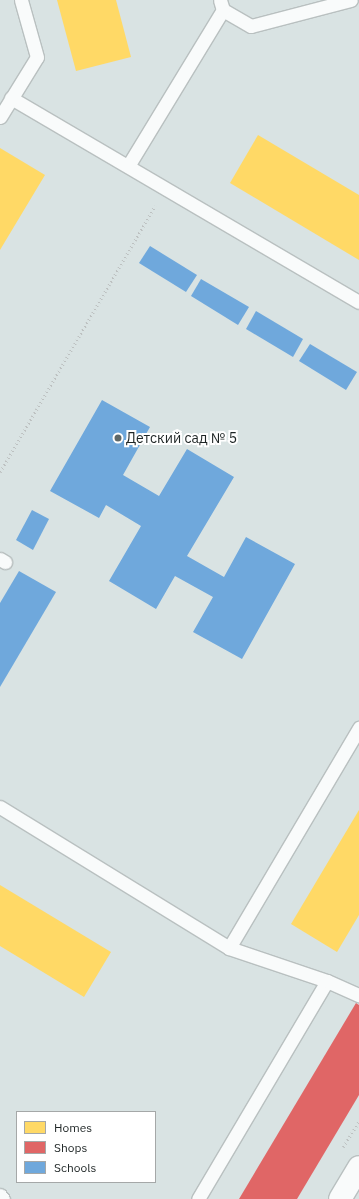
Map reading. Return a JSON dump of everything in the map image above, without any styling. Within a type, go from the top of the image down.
[{"type":"street","points":[[340,1199],[359,1168]]},
{"type":"lane","points":[[0,117],[37,57],[22,0]]},
{"type":"lane","points":[[128,166],[222,5],[251,26],[351,0]]},
{"type":"lane","points":[[11,98],[359,302]]},
{"type":"lane","points":[[229,948],[359,728]]},
{"type":"lane","points":[[0,807],[229,948],[327,981],[359,995]]},
{"type":"lane","points":[[198,1199],[327,981]]},
{"type":"lane","points":[[0,1195],[3,1199]]},
{"type":"path","points":[[0,472],[165,188]]},
{"type":"building: Homes","points":[[57,0],[116,0],[131,57],[76,71]]},
{"type":"building: Homes","points":[[258,135],[359,195],[359,260],[230,183]]},
{"type":"building: Homes","points":[[0,148],[45,175],[0,250]]},
{"type":"building: Homes","points":[[359,810],[359,915],[337,952],[291,924]]},
{"type":"building: Homes","points":[[0,885],[111,952],[84,997],[0,946]]},
{"type":"building: Shops","points":[[356,1003],[359,1005],[359,1095],[297,1199],[239,1199]]},
{"type":"building: Schools","points":[[150,246],[197,275],[186,292],[139,263]]},
{"type":"building: Schools","points":[[201,279],[249,307],[238,325],[191,296]]},
{"type":"building: Schools","points":[[256,311],[303,339],[293,357],[246,329]]},
{"type":"building: Schools","points":[[310,344],[357,372],[346,390],[299,361]]},
{"type":"building: Schools","points":[[102,400],[150,427],[123,475],[159,496],[187,449],[234,477],[187,556],[224,577],[246,537],[295,564],[242,659],[193,632],[213,597],[175,576],[156,609],[109,581],[141,526],[106,505],[99,518],[50,491]]},
{"type":"building: Schools","points":[[32,510],[49,519],[33,550],[16,540]]},
{"type":"building: Schools","points":[[19,571],[56,592],[0,687],[0,603]]},
{"type":"place","name":"Детский сад № 5","points":[[118,438]]}]
